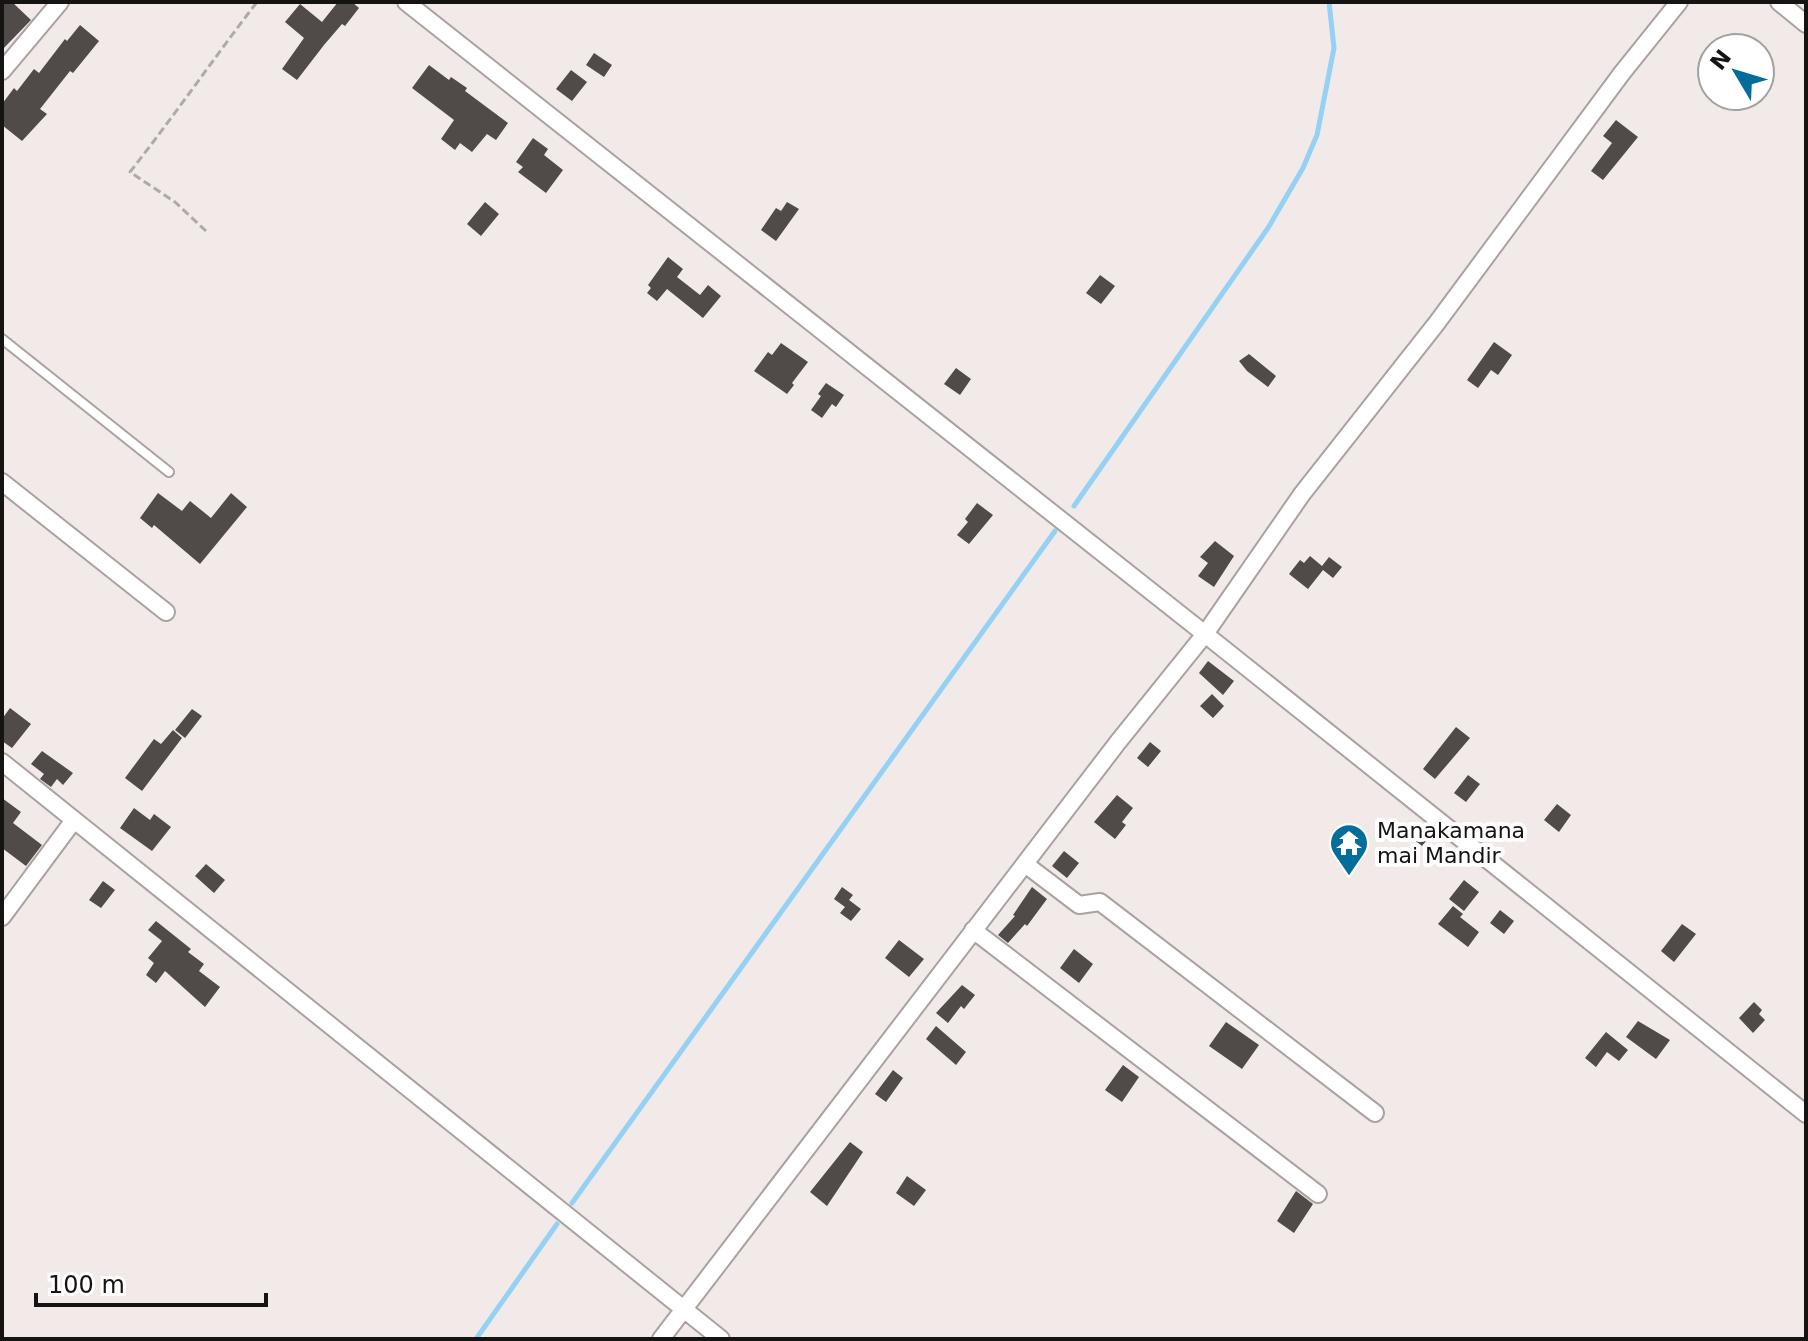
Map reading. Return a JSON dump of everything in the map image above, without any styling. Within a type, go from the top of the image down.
[{"type":"street","points":[[2,71],[60,2]]},
{"type":"street","points":[[406,2],[1806,1114]]},
{"type":"street","points":[[661,1339],[973,930],[1205,634],[1302,494],[1436,324],[1622,73],[1679,2]]},
{"type":"street","points":[[1779,2],[1806,24]]},
{"type":"street","points":[[2,482],[166,612]]},
{"type":"street","points":[[2,762],[721,1339]]},
{"type":"street","points":[[2,917],[74,820]]},
{"type":"street","points":[[1025,864],[1079,905],[1100,902],[1375,1113]]},
{"type":"street","points":[[973,930],[1318,1194]]},
{"type":"lane","points":[[2,339],[169,472]]},
{"type":"path","points":[[206,231],[175,202],[130,172],[165,127],[189,89],[257,2]]},
{"type":"building","points":[[2,2],[12,2],[31,20],[2,50]]},
{"type":"building","points":[[338,2],[352,2],[359,8],[345,26],[342,24],[297,80],[282,69],[304,38],[285,22],[300,4],[322,22]]},
{"type":"building","points":[[80,25],[99,41],[40,109],[47,114],[22,141],[2,125],[2,104],[34,69],[39,73]]},
{"type":"building","points":[[594,53],[612,65],[604,77],[586,65]]},
{"type":"building","points":[[429,65],[449,80],[451,77],[467,88],[465,91],[508,123],[496,140],[487,134],[472,152],[460,143],[455,150],[441,139],[454,120],[412,88]]},
{"type":"building","points":[[571,70],[587,82],[572,101],[556,89]]},
{"type":"building","points":[[1616,120],[1638,137],[1603,180],[1591,171],[1612,143],[1603,136]]},
{"type":"building","points":[[533,138],[548,149],[544,155],[563,170],[546,193],[518,172],[523,167],[516,162]]},
{"type":"building","points":[[485,202],[499,214],[481,236],[467,224]]},
{"type":"building","points":[[787,202],[799,209],[776,241],[761,230],[776,208],[781,211]]},
{"type":"building","points":[[668,257],[683,269],[677,277],[700,295],[708,285],[721,296],[703,318],[667,289],[657,301],[647,293],[651,288],[648,285]]},
{"type":"building","points":[[1100,275],[1115,286],[1101,304],[1086,293]]},
{"type":"building","points":[[1494,342],[1512,355],[1498,375],[1491,370],[1478,388],[1467,380]]},
{"type":"building","points":[[781,343],[808,362],[787,394],[754,371],[768,352],[772,355]]},
{"type":"building","points":[[1249,354],[1276,376],[1268,387],[1239,361]]},
{"type":"building","points":[[956,368],[971,379],[960,395],[944,384]]},
{"type":"building","points":[[826,383],[844,395],[836,407],[832,404],[822,418],[811,410]]},
{"type":"building","points":[[158,493],[182,511],[190,501],[211,518],[231,493],[247,507],[200,564],[154,525],[152,528],[140,518]]},
{"type":"building","points":[[977,503],[993,515],[969,544],[957,535],[968,522],[965,519]]},
{"type":"building","points":[[1215,541],[1234,556],[1214,587],[1198,576],[1208,563],[1200,557]]},
{"type":"building","points":[[1310,556],[1322,566],[1329,557],[1342,567],[1333,578],[1323,570],[1308,589],[1289,574],[1300,560],[1304,563]]},
{"type":"building","points":[[1208,661],[1234,681],[1223,695],[1199,673]]},
{"type":"building","points":[[1212,694],[1224,706],[1213,718],[1200,706]]},
{"type":"building","points":[[10,708],[31,724],[12,748],[2,741],[2,719]]},
{"type":"building","points":[[192,709],[202,716],[185,738],[175,730]]},
{"type":"building","points":[[1456,727],[1470,738],[1435,779],[1423,769]]},
{"type":"building","points":[[173,730],[182,738],[142,791],[125,778],[154,739],[161,744]]},
{"type":"building","points":[[1150,742],[1161,751],[1148,767],[1137,758]]},
{"type":"building","points":[[42,751],[73,773],[63,785],[57,779],[51,787],[40,779],[44,774],[31,764]]},
{"type":"building","points":[[1468,775],[1480,784],[1466,802],[1454,793]]},
{"type":"building","points":[[1117,795],[1133,808],[1122,822],[1126,825],[1115,839],[1094,822]]},
{"type":"building","points":[[2,798],[21,812],[13,823],[42,845],[26,866],[2,848]]},
{"type":"building","points":[[1557,804],[1571,815],[1559,832],[1544,820]]},
{"type":"building","points":[[134,808],[150,820],[154,814],[171,827],[152,851],[120,828]]},
{"type":"building","points":[[1422,824],[1433,832],[1422,846],[1412,838]]},
{"type":"building","points":[[1064,851],[1079,863],[1067,878],[1052,866]]},
{"type":"building","points":[[206,864],[225,880],[214,893],[195,876]]},
{"type":"building","points":[[1464,880],[1479,892],[1464,911],[1449,899]]},
{"type":"building","points":[[103,881],[115,890],[101,908],[89,900]]},
{"type":"building","points":[[842,887],[853,895],[849,900],[861,909],[851,921],[840,913],[845,907],[834,899]]},
{"type":"building","points":[[1032,887],[1047,899],[1027,926],[1025,924],[1008,943],[998,935],[1015,916]]},
{"type":"building","points":[[1453,906],[1463,914],[1460,917],[1479,932],[1468,947],[1438,924]]},
{"type":"building","points":[[1500,910],[1514,921],[1504,934],[1490,923]]},
{"type":"building","points":[[156,921],[191,949],[188,952],[204,964],[199,971],[220,987],[205,1007],[165,971],[156,983],[146,975],[154,963],[148,958],[162,941],[148,930]]},
{"type":"building","points":[[1682,924],[1696,934],[1674,962],[1661,951]]},
{"type":"building","points":[[899,940],[924,959],[909,977],[885,958]]},
{"type":"building","points":[[1074,949],[1093,964],[1079,983],[1060,968]]},
{"type":"building","points":[[962,985],[975,995],[964,1009],[961,1006],[948,1023],[936,1013]]},
{"type":"building","points":[[1754,1002],[1762,1010],[1759,1014],[1765,1020],[1753,1033],[1739,1018]]},
{"type":"building","points":[[1638,1021],[1670,1040],[1656,1059],[1626,1037]]},
{"type":"building","points":[[1226,1022],[1259,1045],[1242,1069],[1209,1046]]},
{"type":"building","points":[[936,1026],[966,1052],[956,1065],[926,1039]]},
{"type":"building","points":[[1606,1032],[1628,1050],[1619,1061],[1607,1052],[1596,1067],[1585,1058]]},
{"type":"building","points":[[1123,1065],[1139,1077],[1122,1102],[1105,1090]]},
{"type":"building","points":[[893,1070],[903,1078],[886,1102],[875,1094]]},
{"type":"building","points":[[850,1142],[863,1152],[827,1206],[810,1192]]},
{"type":"building","points":[[907,1176],[926,1190],[914,1206],[896,1193]]},
{"type":"building","points":[[1296,1191],[1313,1204],[1294,1233],[1277,1221]]},
{"type":"waterway","points":[[1074,506],[1268,228],[1303,168],[1317,135],[1334,48],[1329,2]]},
{"type":"waterway","points":[[572,1203],[1055,531]]},
{"type":"waterway","points":[[476,1339],[557,1224]]},
{"type":"place","name":"Manakamana mai Mandir","points":[[1349,877]]}]
